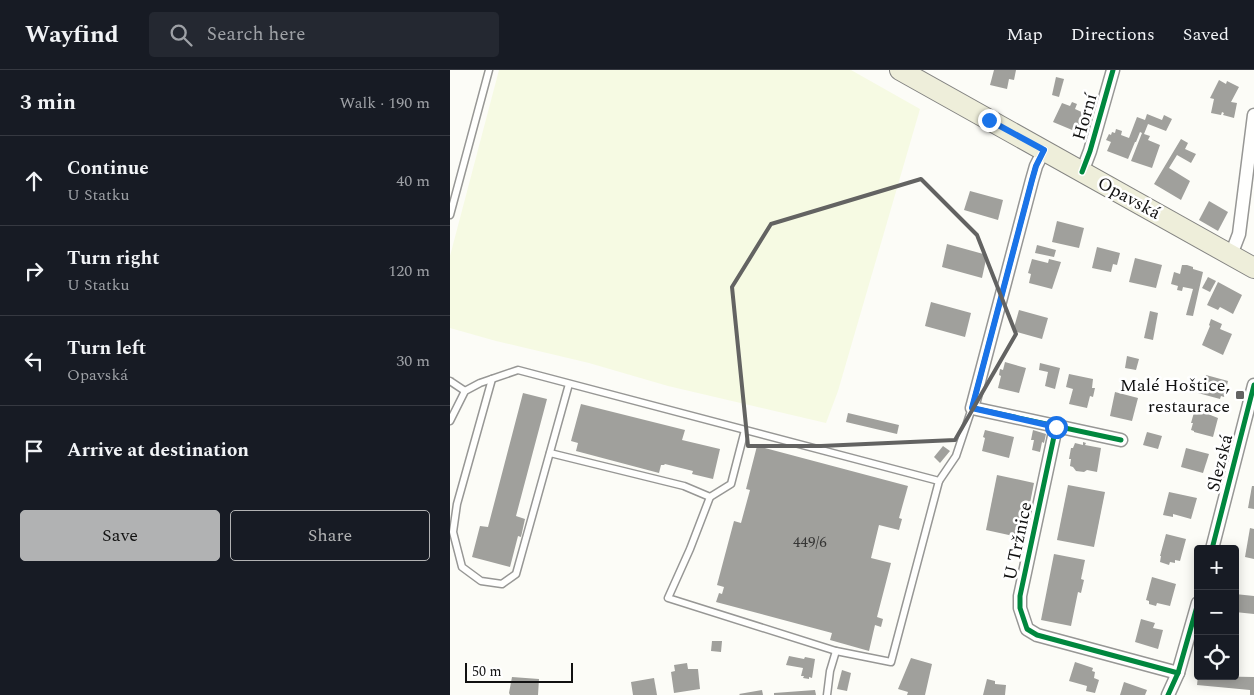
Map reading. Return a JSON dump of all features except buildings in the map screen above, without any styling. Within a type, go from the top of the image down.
[{"type":"main road","name":"Opavská","points":[[900,70],[1254,268]]},
{"type":"street","name":"Horní","points":[[1082,172],[1090,151],[1113,70]]},
{"type":"street","points":[[1231,256],[1239,234],[1252,145],[1254,115]]},
{"type":"street","points":[[1044,150],[1032,180],[972,408],[1121,440]]},
{"type":"street","name":"Slezská","points":[[1213,545],[1254,385]]},
{"type":"street","name":"U Tržnice","points":[[1056,427],[1020,596],[1020,608],[1027,629],[1037,635],[1178,673]]},
{"type":"street","points":[[1168,695],[1178,673],[1194,616]]},
{"type":"lane","points":[[450,215],[490,70]]},
{"type":"lane","points":[[450,421],[465,391],[480,383],[518,370],[939,481]]},
{"type":"lane","points":[[492,379],[457,504],[453,532],[462,567],[481,581],[502,584],[516,574],[569,384]]},
{"type":"lane","points":[[450,381],[465,391]]},
{"type":"lane","points":[[745,430],[731,484],[710,497],[668,598],[836,652],[891,662],[939,481],[956,456],[972,408]]},
{"type":"lane","points":[[550,453],[684,486],[710,497]]},
{"type":"lane","points":[[827,695],[830,671],[836,652]]},
{"type":"highlighted area","points":[[921,179],[977,235],[1016,334],[955,440],[821,446],[748,446],[732,287],[771,224]]},
{"type":"green space","points":[[499,70],[851,70],[920,109],[838,391],[826,423],[668,386],[589,363],[450,328],[450,256]]},
{"type":"cycle path","points":[[1082,172],[1090,151],[1113,70]]},
{"type":"cycle path","points":[[1044,150],[1032,180],[972,408],[1121,440]]},
{"type":"cycle path","points":[[1213,545],[1254,385]]},
{"type":"cycle path","points":[[1056,427],[1020,596],[1020,608],[1027,629],[1037,635],[1178,673]]},
{"type":"cycle path","points":[[1168,695],[1178,673],[1194,617]]},
{"type":"place","name":"Malé Hoštice, restaurace","points":[[1240,395]]},
{"type":"route","points":[[989,120],[1044,150],[1032,180],[972,408],[1056,427]]}]
